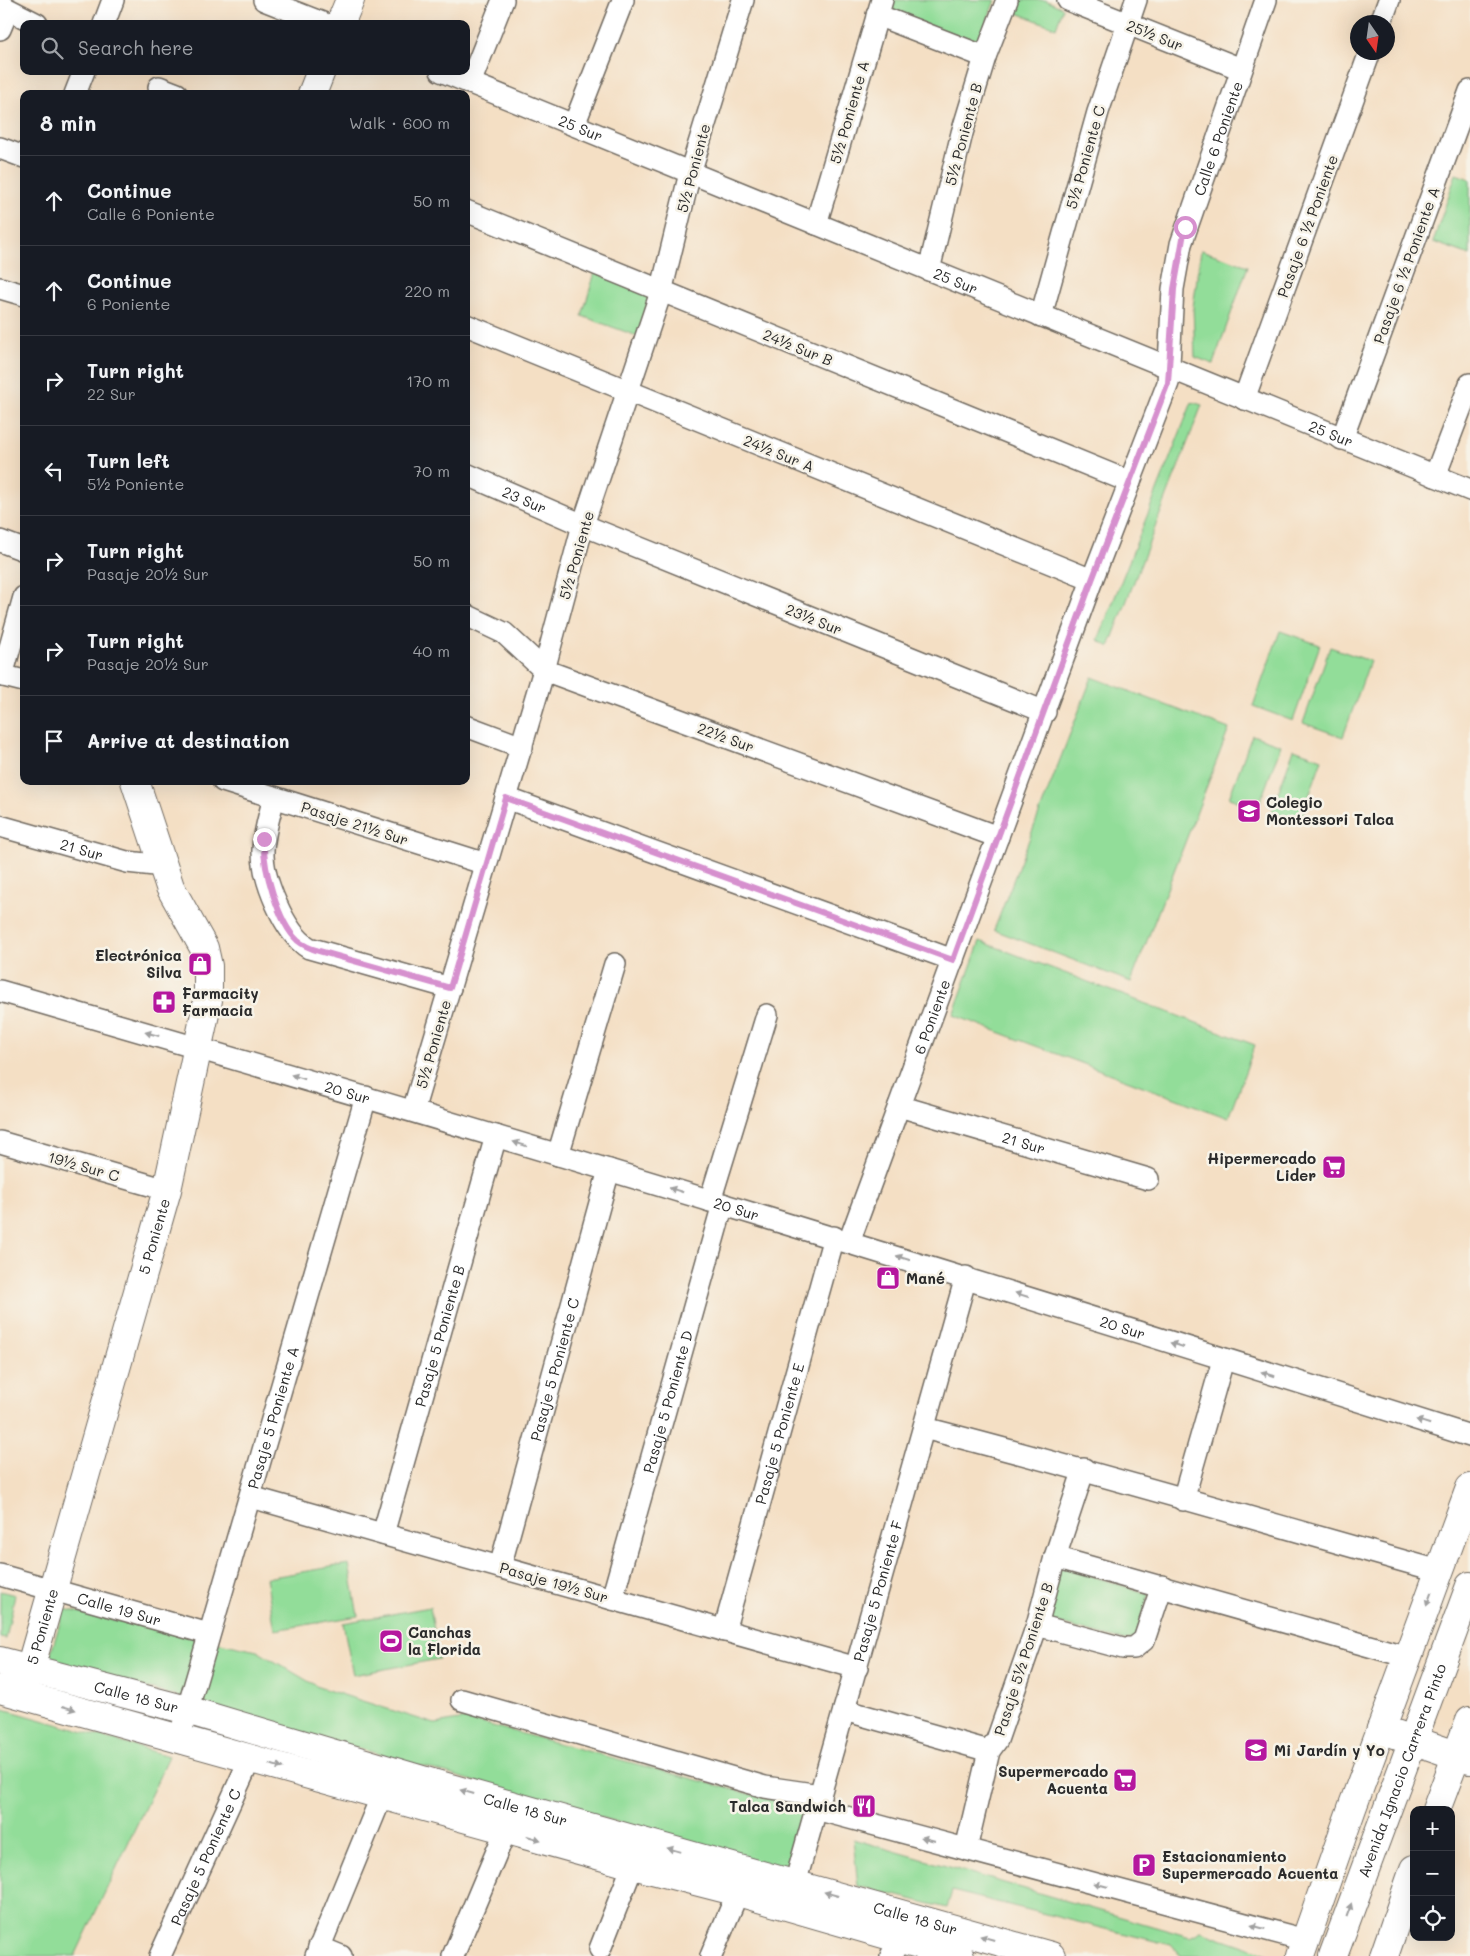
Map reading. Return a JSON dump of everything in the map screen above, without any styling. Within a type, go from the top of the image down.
[{"type":"main road","points":[[342,20],[350,0]]},
{"type":"main road","points":[[314,90],[319,75]]},
{"type":"main road","name":"5 Poniente","points":[[17,1685],[52,1590],[167,1190],[208,1000],[208,966],[204,948],[170,887],[136,785]]},
{"type":"main road","points":[[1303,1948],[1470,1488]]},
{"type":"main road","name":"Avenida Ignacio Carrera Pinto","points":[[1333,1956],[1470,1586]]},
{"type":"main road","name":"Calle 18 Sur","points":[[0,1662],[17,1685],[179,1739],[633,1865],[738,1892],[792,1895],[895,1948],[960,1956]]},
{"type":"main road","name":"Calle 18 Sur","points":[[17,1685],[187,1710],[432,1783],[792,1895],[1051,1956]]},
{"type":"main road","points":[[1438,1806],[1464,1758],[1470,1720]]},
{"type":"main road","points":[[1381,1729],[1464,1758]]},
{"type":"main road","points":[[1384,1956],[1410,1881]]},
{"type":"street","points":[[106,20],[113,0]]},
{"type":"street","points":[[264,0],[315,20]]},
{"type":"street","points":[[470,83],[504,0]]},
{"type":"street","points":[[574,125],[623,0]]},
{"type":"street","name":"5½ Poniente","points":[[413,1111],[522,747],[583,525],[661,292],[690,173],[743,0]]},
{"type":"street","name":"5½ Poniente B","points":[[929,270],[962,133],[985,57],[1006,0]]},
{"type":"street","name":"25½ Sur","points":[[1068,0],[1241,69]]},
{"type":"street","name":"5½ Poniente C","points":[[1041,316],[1098,112],[1136,0]]},
{"type":"street","name":"Calle 6 Poniente","points":[[1170,368],[1174,289],[1181,244],[1266,0]]},
{"type":"street","points":[[1384,15],[1389,0]]},
{"type":"street","points":[[879,7],[985,57]]},
{"type":"street","name":"5½ Poniente A","points":[[816,224],[879,7]]},
{"type":"street","points":[[3,15],[22,20]]},
{"type":"street","name":"Pasaje 6 ½ Poniente","points":[[1244,399],[1367,60]]},
{"type":"street","points":[[77,90],[82,75]]},
{"type":"street","name":"25 Sur","points":[[451,75],[1470,490]]},
{"type":"street","name":"Pasaje 6 ½ Poniente A","points":[[1342,439],[1470,91]]},
{"type":"street","points":[[0,148],[20,156]]},
{"type":"street","name":"24½ Sur B","points":[[470,212],[661,292],[1130,482]]},
{"type":"street","points":[[0,288],[20,294]]},
{"type":"street","name":"24½ Sur A","points":[[470,327],[1092,580]]},
{"type":"street","name":"6 Poniente","points":[[842,1240],[899,1106],[1092,580],[1168,383],[1170,368]]},
{"type":"street","points":[[1434,476],[1470,384]]},
{"type":"street","name":"23 Sur","points":[[470,476],[583,525]]},
{"type":"street","name":"23½ Sur","points":[[583,525],[1045,712]]},
{"type":"street","points":[[0,541],[20,548]]},
{"type":"street","points":[[20,611],[1,675],[20,680]]},
{"type":"street","name":"22½ Sur","points":[[470,617],[504,633],[544,670],[998,837]]},
{"type":"street","points":[[470,728],[522,747]]},
{"type":"street","name":"Pasaje 21½ Sur","points":[[236,785],[486,864]]},
{"type":"street","points":[[274,797],[264,839],[264,860],[270,883],[293,936],[309,948],[450,988]]},
{"type":"street","points":[[506,798],[953,960]]},
{"type":"street","name":"21 Sur","points":[[0,826],[127,862],[164,866]]},
{"type":"street","points":[[558,1155],[615,964]]},
{"type":"street","name":"20 Sur","points":[[0,991],[199,1047],[966,1277],[1224,1360],[1470,1436]]},
{"type":"street","name":"Pasaje 5 Poniente D","points":[[612,1599],[767,1015]]},
{"type":"street","name":"Pasaje 5 Poniente A","points":[[179,1739],[366,1097]]},
{"type":"street","name":"21 Sur","points":[[899,1106],[1148,1179]]},
{"type":"street","name":"Pasaje 5 Poniente B","points":[[383,1534],[496,1136]]},
{"type":"street","name":"19½ Sur C","points":[[0,1142],[167,1190]]},
{"type":"street","name":"Pasaje 5 Poniente C","points":[[500,1567],[609,1170]]},
{"type":"street","name":"Pasaje 5 Poniente E","points":[[724,1630],[842,1240]]},
{"type":"street","name":"Pasaje 5 Poniente F","points":[[792,1895],[966,1277]]},
{"type":"street","points":[[1183,1500],[1224,1360]]},
{"type":"street","points":[[924,1428],[1084,1469],[1183,1500],[1439,1571]]},
{"type":"street","name":"Pasaje 5½ Poniente B","points":[[966,1849],[989,1751],[997,1740],[1037,1625],[1084,1469]]},
{"type":"street","name":"Pasaje 19½ Sur","points":[[250,1497],[857,1668]]},
{"type":"street","points":[[1056,1557],[1408,1657]]},
{"type":"street","name":"Calle 19 Sur","points":[[0,1575],[210,1634]]},
{"type":"street","points":[[1037,1625],[1123,1648],[1134,1648],[1144,1640],[1162,1586]]},
{"type":"street","points":[[462,1700],[818,1802],[966,1849],[1303,1948]]},
{"type":"street","points":[[844,1710],[989,1751]]},
{"type":"street","name":"Pasaje 5 Poniente C","points":[[160,1956],[250,1759]]},
{"type":"street","points":[[341,1956],[317,1952],[382,1796]]},
{"type":"street","points":[[453,1956],[506,1830]]},
{"type":"street","points":[[600,1949],[633,1865]]},
{"type":"street","points":[[711,1956],[738,1892]]},
{"type":"green space","points":[[891,0],[995,0],[978,45],[889,10]]},
{"type":"green space","points":[[1017,0],[1045,0],[1063,8],[1056,28],[1012,11]]},
{"type":"green space","points":[[1456,174],[1470,179],[1470,255],[1433,242]]},
{"type":"green space","points":[[1201,250],[1248,266],[1213,364],[1195,357],[1193,307]]},
{"type":"green space","points":[[595,272],[651,298],[637,336],[582,316]]},
{"type":"green space","points":[[1192,402],[1202,405],[1109,647],[1098,640]]},
{"type":"green space","points":[[1280,631],[1320,645],[1293,721],[1253,706]]},
{"type":"green space","points":[[1330,647],[1370,661],[1343,737],[1303,723]]},
{"type":"green space","points":[[1092,677],[1229,729],[1131,982],[994,930]]},
{"type":"green space","points":[[1252,735],[1281,745],[1258,808],[1229,798]]},
{"type":"green space","points":[[1294,749],[1322,759],[1300,822],[1271,812]]},
{"type":"green space","points":[[980,941],[1255,1045],[1228,1118],[953,1015]]},
{"type":"green space","points":[[349,1564],[358,1616],[275,1630],[266,1578]]},
{"type":"green space","points":[[1067,1568],[1149,1594],[1135,1638],[1125,1641],[1046,1620],[1056,1570]]},
{"type":"green space","points":[[0,1591],[15,1595],[6,1639],[0,1638]]},
{"type":"green space","name":"Canchas la Florida","points":[[430,1607],[439,1659],[353,1675],[343,1623]]},
{"type":"green space","points":[[64,1609],[257,1651],[318,1687],[435,1724],[466,1719],[807,1809],[789,1871],[49,1660]]},
{"type":"green space","points":[[0,1708],[169,1756],[75,1956],[0,1956]]},
{"type":"green space","points":[[853,1839],[1190,1937],[1201,1931],[1267,1954],[1266,1956],[1181,1956],[1171,1945],[952,1891],[947,1908],[858,1886]]},
{"type":"place","name":"Colegio Montessori Talca","points":[[1249,811]]},
{"type":"place","name":"Electrónica Silva","points":[[200,964]]},
{"type":"place","name":"Farmacity Farmacia","points":[[164,1002]]},
{"type":"place","name":"Hipermercado Lider","points":[[1334,1167]]},
{"type":"place","name":"Mané","points":[[888,1278]]},
{"type":"place","name":"Canchas la Florida","points":[[391,1641]]},
{"type":"place","name":"Mi Jardín y Yo","points":[[1256,1750]]},
{"type":"place","name":"Supermercado Acuenta","points":[[1125,1780]]},
{"type":"place","name":"Talca Sandwich","points":[[864,1806]]},
{"type":"place","name":"Estacionamiento Supermercado Acuenta","points":[[1144,1865]]},
{"type":"route","points":[[264,839],[263,850],[266,872],[288,928],[300,942],[309,948],[450,988],[506,798],[953,960],[1092,580],[1168,383],[1174,289],[1185,227]]}]
